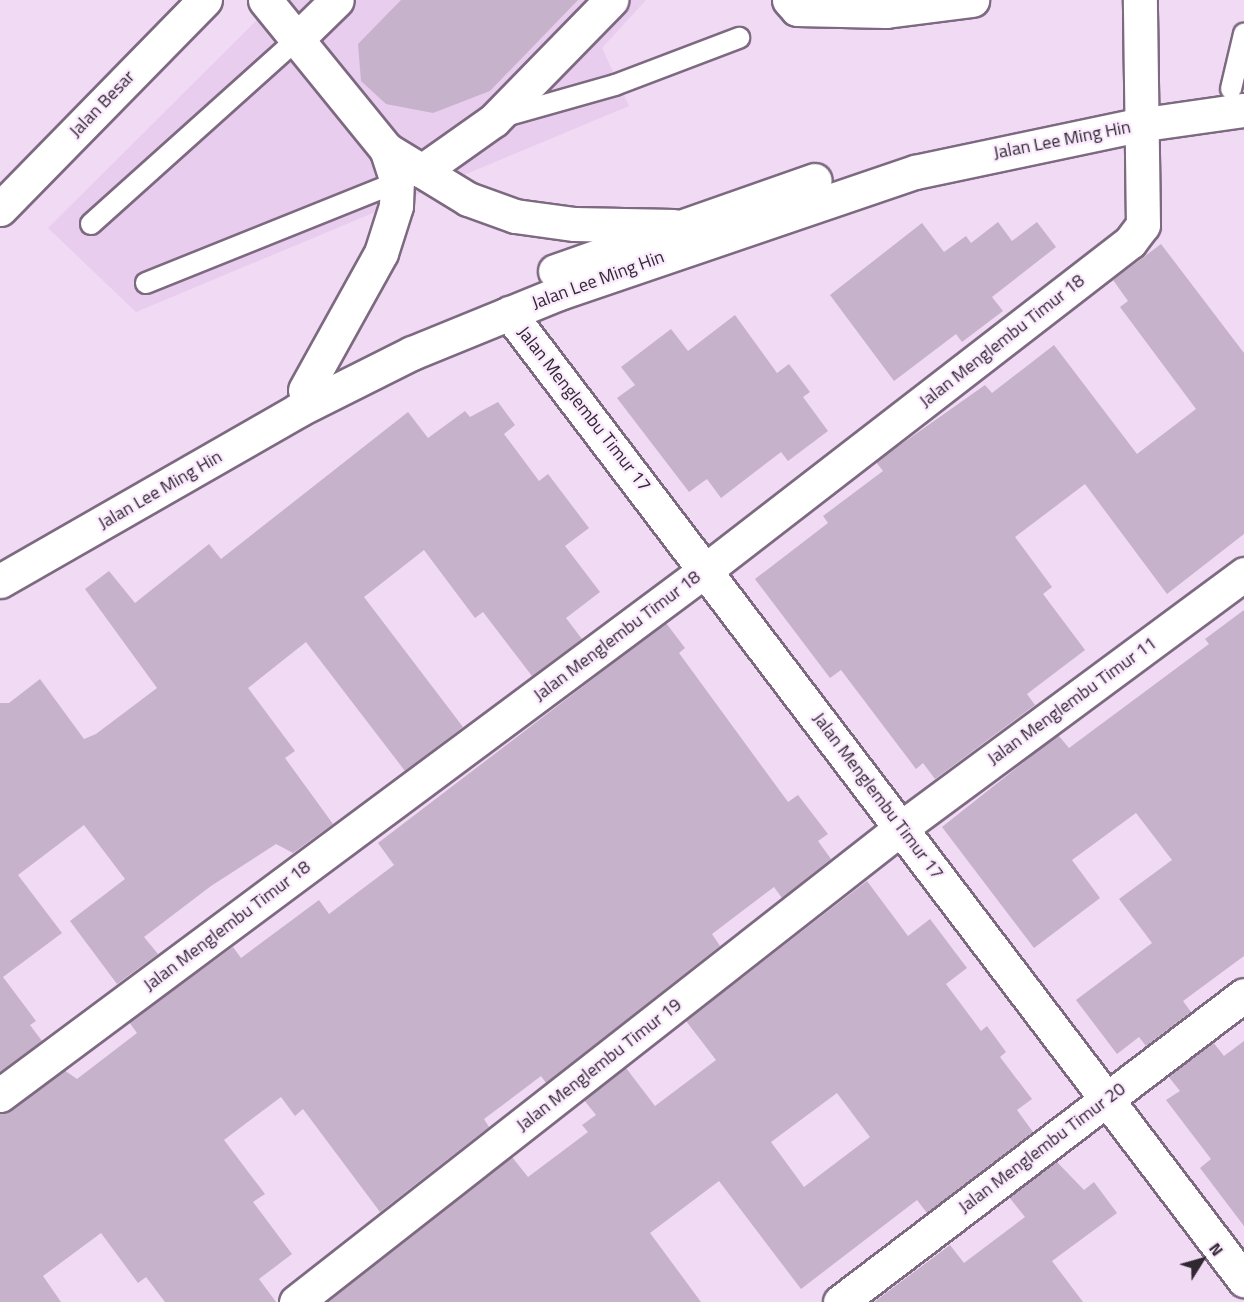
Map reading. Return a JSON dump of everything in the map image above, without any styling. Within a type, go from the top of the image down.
[{"type":"street","name":"Jalan Besar","points":[[0,209],[205,0]]},
{"type":"street","points":[[266,0],[410,176],[515,216],[574,224],[674,226]]},
{"type":"street","points":[[298,38],[337,0]]},
{"type":"street","points":[[305,390],[381,253],[396,206],[410,176],[494,120],[610,0]]},
{"type":"street","points":[[789,0],[797,9],[886,10],[972,0]]},
{"type":"street","name":"Jalan Menglembu Timur 18","points":[[0,1095],[707,569],[1130,242],[1143,225],[1138,114],[1140,0]]},
{"type":"street","name":"Jalan Lee Ming Hin","points":[[0,559],[305,390],[496,294],[674,226],[880,161],[1240,96]]},
{"type":"street","name":"Jalan Lee Ming Hin","points":[[0,581],[298,410],[412,353],[509,313],[785,212],[904,175],[1138,114]]},
{"type":"street","name":"Jalan Menglembu Timur 17","points":[[509,313],[707,569],[1244,1280]]},
{"type":"street","name":"Jalan Menglembu Timur 11","points":[[901,828],[1244,574]]},
{"type":"street","name":"Jalan Menglembu Timur 19","points":[[296,1302],[901,828]]},
{"type":"street","name":"Jalan Menglembu Timur 20","points":[[840,1302],[1244,995]]},
{"type":"lane","points":[[1240,96],[1244,34]]},
{"type":"lane","points":[[91,224],[298,38]]},
{"type":"lane","points":[[494,120],[615,86],[739,38]]},
{"type":"lane","points":[[146,283],[410,176]]},
{"type":"shaded area","points":[[277,0],[646,0],[602,48],[629,106],[136,312],[48,228]]},
{"type":"building","points":[[401,0],[578,0],[490,91],[433,113],[386,104],[361,81],[358,44]]},
{"type":"building","points":[[998,222],[1012,241],[1037,222],[1056,247],[992,297],[1003,311],[962,342],[956,334],[894,381],[830,295],[922,223],[944,252],[966,236],[971,243]]},
{"type":"building","points":[[1161,244],[1244,353],[1244,534],[1167,594],[1085,484],[1015,537],[1052,587],[1043,594],[1085,650],[1027,694],[1035,705],[935,779],[923,763],[916,769],[841,670],[830,678],[755,579],[828,523],[823,516],[883,471],[876,462],[985,385],[992,393],[1054,345],[1137,454],[1196,409],[1120,307],[1128,301],[1113,280]]},
{"type":"building","points":[[735,315],[777,373],[789,364],[810,392],[803,397],[828,431],[788,461],[781,452],[721,498],[707,479],[689,492],[617,398],[635,385],[621,367],[671,329],[688,351]]},
{"type":"building","points":[[498,402],[515,425],[504,434],[539,481],[548,474],[589,528],[565,546],[600,592],[566,618],[582,639],[532,676],[483,612],[475,618],[424,550],[364,597],[463,727],[405,771],[306,642],[248,688],[295,751],[285,758],[333,824],[293,853],[276,844],[211,886],[144,937],[158,954],[117,984],[70,921],[125,879],[84,825],[18,875],[62,933],[3,977],[36,1021],[30,1025],[42,1041],[0,1072],[0,703],[9,703],[40,679],[84,739],[96,734],[157,688],[85,589],[109,571],[135,603],[209,544],[221,559],[408,412],[428,438],[465,411],[470,417]]},
{"type":"building","points":[[1244,610],[1244,956],[1183,1001],[1191,1012],[1146,1046],[1139,1037],[1117,1054],[1076,1000],[1152,943],[1119,899],[1172,860],[1136,813],[1072,860],[1100,898],[1034,948],[942,827],[1058,735],[1069,748],[1209,644],[1205,639]]},
{"type":"building","points":[[666,623],[685,648],[679,653],[788,802],[798,795],[828,834],[818,841],[831,859],[782,898],[774,887],[712,934],[720,946],[546,1083],[541,1076],[484,1119],[489,1127],[380,1212],[303,1109],[295,1116],[281,1097],[224,1140],[265,1194],[253,1202],[292,1254],[259,1279],[276,1302],[165,1302],[146,1277],[138,1283],[101,1233],[43,1276],[61,1302],[0,1302],[0,1113],[64,1070],[77,1079],[137,1033],[129,1022],[233,947],[241,958],[319,900],[329,914],[394,865],[378,843]]},
{"type":"building","points":[[867,881],[908,936],[930,919],[967,968],[946,984],[981,1031],[987,1026],[1006,1052],[1000,1057],[1032,1099],[1017,1110],[1033,1132],[927,1213],[917,1200],[801,1289],[719,1181],[650,1233],[701,1302],[326,1302],[512,1157],[528,1177],[588,1132],[582,1125],[596,1115],[584,1100],[626,1068],[655,1106],[716,1060],[686,1021]],"holes":[[[837,1093],[870,1137],[804,1187],[771,1142]]]},
{"type":"building","points":[[1244,1041],[1244,1226],[1200,1168],[1211,1159],[1166,1100],[1180,1091],[1168,1076],[1213,1042],[1224,1056]]},
{"type":"building","points":[[1056,1161],[1084,1190],[1094,1182],[1117,1213],[1052,1261],[1083,1302],[874,1302],[950,1245],[964,1263],[1025,1217],[1009,1197]]}]
